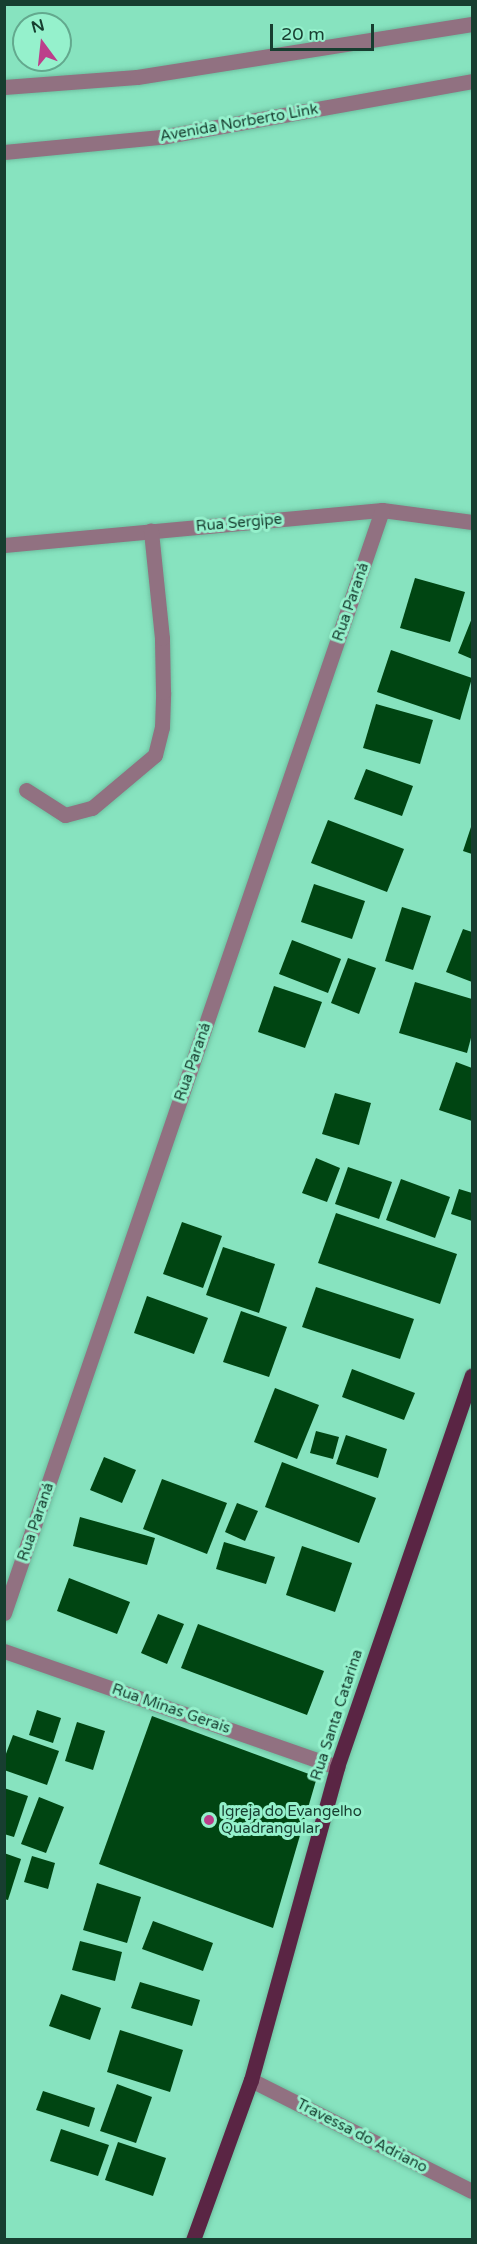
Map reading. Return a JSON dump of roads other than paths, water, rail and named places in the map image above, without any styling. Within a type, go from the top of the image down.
[{"type":"main road","name":"Rua Santa Catarina","points":[[193,2240],[251,2080],[337,1767],[472,1376]]},
{"type":"street","points":[[4,87],[137,77],[472,24]]},
{"type":"street","name":"Avenida Norberto Link","points":[[4,152],[161,137],[472,81]]},
{"type":"street","name":"Rua Sergipe","points":[[4,544],[382,510],[472,522]]},
{"type":"street","name":"Rua Paraná","points":[[4,1613],[382,510]]},
{"type":"street","points":[[26,790],[64,815],[92,808],[155,755],[162,727],[163,692],[162,638],[151,531]]},
{"type":"street","name":"Rua Minas Gerais","points":[[4,1651],[337,1767]]},
{"type":"street","name":"Travessa do Adriano","points":[[251,2080],[472,2191]]},
{"type":"place","name":"Igreja do Evangelho Quadrangular","points":[[209,1820]]}]
